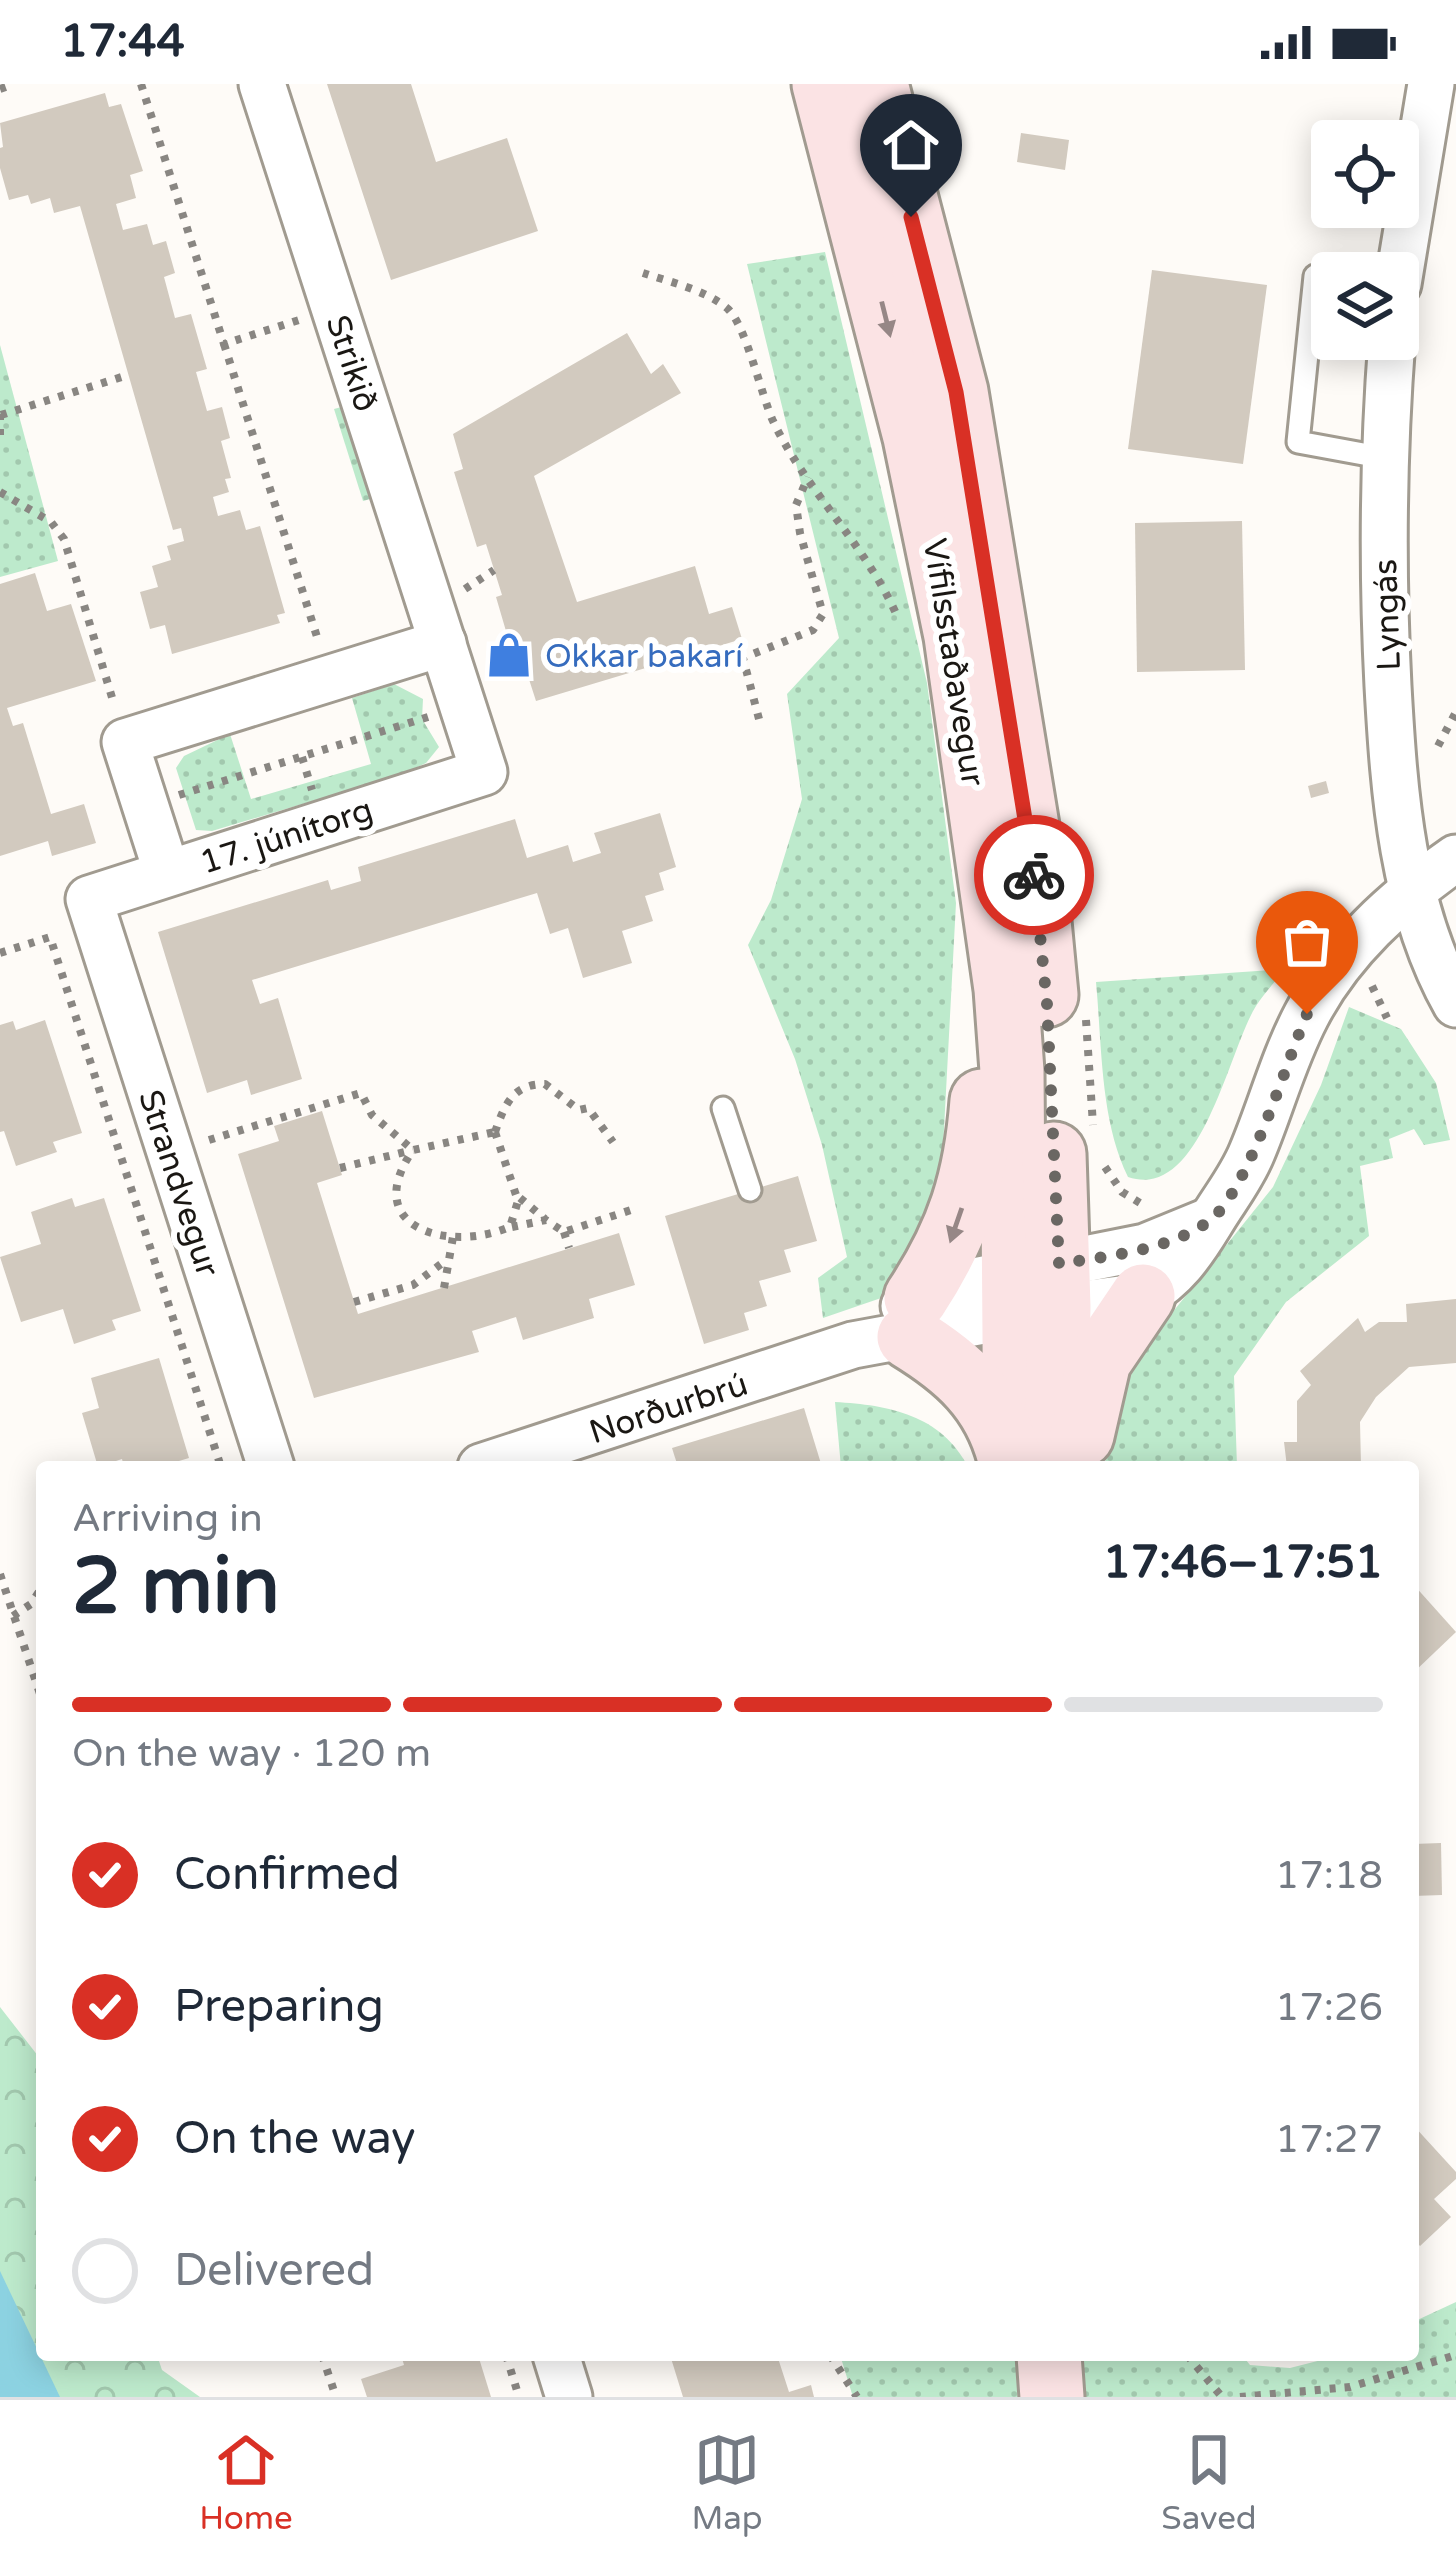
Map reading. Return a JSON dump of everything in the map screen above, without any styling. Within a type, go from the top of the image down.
[{"type":"street","name":"Strikið","points":[[262,84],[484,772]]},
{"type":"street","name":"Vífilsstaðavegur","points":[[824,84],[915,437],[956,636],[1006,989],[1055,1461]]},
{"type":"street","name":"Vífilsstaðavegur","points":[[876,84],[956,392],[1034,869],[1047,1004],[1036,1290],[1015,1461]]},
{"type":"street","points":[[1403,252],[1431,84]]},
{"type":"street","name":"Lyngás","points":[[1391,360],[1384,612],[1390,719],[1410,890],[1435,963],[1456,1004]]},
{"type":"street","points":[[167,873],[125,742],[443,643]]},
{"type":"street","name":"17. júnítorg","points":[[89,899],[484,772]]},
{"type":"street","points":[[1079,1461],[1088,1397],[1100,1360],[1143,1296],[1191,1256],[1233,1190],[1307,1014],[1365,934],[1410,890],[1456,858]]},
{"type":"street","name":"Strandvegur","points":[[89,899],[269,1461]]},
{"type":"street","points":[[992,901],[982,1107],[974,1169],[946,1252],[893,1327],[973,1384],[989,1406],[1012,1461]]},
{"type":"street","points":[[1036,1290],[1211,1220]]},
{"type":"street","name":"Norðurbrú","points":[[499,1461],[893,1327],[959,1284],[1036,1290]]},
{"type":"street","points":[[1036,1290],[1143,1296]]},
{"type":"street","points":[[558,2361],[569,2397]]},
{"type":"street","points":[[1049,2361],[1052,2397]]},
{"type":"lane","points":[[1311,314],[1298,442],[1385,458]]},
{"type":"lane","points":[[723,1108],[750,1190]]},
{"type":"path","points":[[0,88],[14,84]]},
{"type":"path","points":[[141,84],[322,652]]},
{"type":"path","points":[[643,273],[725,307],[739,322],[776,426],[890,598],[904,631]]},
{"type":"path","points":[[224,344],[335,309]]},
{"type":"path","points":[[0,434],[1,414],[128,375]]},
{"type":"path","points":[[759,719],[743,658],[813,630],[824,614],[796,505],[808,477]]},
{"type":"path","points":[[0,492],[51,522],[64,539],[118,717]]},
{"type":"path","points":[[146,806],[464,706]]},
{"type":"path","points":[[1438,746],[1456,712]]},
{"type":"path","points":[[0,953],[50,937],[218,1461]]},
{"type":"path","points":[[1372,986],[1387,1018]]},
{"type":"path","points":[[510,1227],[518,1213],[515,1190],[495,1132],[511,1095],[528,1085],[545,1084],[579,1110],[588,1108],[613,1142]]},
{"type":"path","points":[[170,1153],[362,1093],[372,1115],[412,1150]]},
{"type":"path","points":[[340,1168],[495,1132]]},
{"type":"path","points":[[412,1150],[397,1173],[397,1198],[427,1234],[480,1238],[546,1220]]},
{"type":"path","points":[[515,1190],[529,1208],[564,1232],[568,1248]]},
{"type":"path","points":[[564,1232],[634,1209]]},
{"type":"path","points":[[444,1288],[453,1237]]},
{"type":"path","points":[[354,1302],[413,1285],[446,1262]]},
{"type":"path","points":[[0,1574],[36,1683]]},
{"type":"path","points":[[13,1616],[36,1596]]},
{"type":"path","points":[[1240,2397],[1350,2387],[1454,2355],[1456,2371]]},
{"type":"path","points":[[324,2361],[336,2397]]},
{"type":"path","points":[[508,2361],[519,2397]]},
{"type":"path","points":[[834,2361],[857,2397]]},
{"type":"path","points":[[1191,2361],[1222,2397]]},
{"type":"green space","points":[[825,252],[927,683],[956,903],[943,1148],[924,1237],[884,1297],[823,1318],[818,1278],[847,1257],[822,1145],[795,1059],[748,945],[771,900],[802,799],[787,694],[839,638],[747,264]]},
{"type":"green space","points":[[0,345],[58,561],[0,577]]},
{"type":"green space","points":[[349,405],[377,497],[363,501],[334,409]]},
{"type":"green space","points":[[394,684],[423,699],[422,719],[439,747],[426,763],[212,831],[196,830],[176,768],[184,756],[230,734],[251,799],[371,764],[352,698]]},
{"type":"green space","points":[[1285,969],[1245,1027],[1193,1146],[1175,1167],[1153,1179],[1128,1177],[1107,1107],[1096,982]]},
{"type":"green space","points":[[1349,1007],[1401,1029],[1436,1083],[1450,1140],[1424,1145],[1414,1129],[1389,1139],[1393,1158],[1360,1166],[1369,1236],[1286,1302],[1234,1376],[1237,1461],[1105,1461],[1108,1416],[1139,1354],[1273,1187],[1321,1085]]},
{"type":"green space","points":[[835,1402],[912,1416],[943,1435],[964,1461],[840,1461]]},
{"type":"green space","points":[[0,2007],[36,2053],[36,2361],[159,2361],[162,2370],[200,2397],[0,2397]]},
{"type":"green space","points":[[1456,2302],[1456,2397],[1079,2397],[1076,2361],[1247,2361],[1290,2368],[1317,2361],[1419,2361],[1419,2319]]},
{"type":"green space","points":[[842,2361],[1023,2361],[1025,2397],[853,2397]]},
{"type":"water","points":[[0,2271],[36,2347],[36,2361],[43,2361],[60,2397],[0,2397]]},
{"type":"building","points":[[327,84],[411,84],[436,162],[507,138],[538,231],[391,280]]},
{"type":"building","points":[[105,93],[109,107],[121,104],[143,171],[130,175],[136,198],[116,204],[123,230],[147,224],[153,245],[166,241],[175,273],[164,277],[175,318],[191,314],[207,369],[196,372],[207,411],[222,407],[230,438],[221,441],[231,478],[225,479],[229,492],[213,497],[218,516],[240,510],[246,530],[260,526],[285,613],[277,615],[280,623],[172,654],[165,625],[150,629],[140,592],[158,587],[152,566],[171,560],[167,546],[184,541],[181,528],[173,530],[80,206],[54,213],[50,198],[31,204],[28,195],[9,200],[0,168],[0,123]]},
{"type":"building","points":[[1021,133],[1069,140],[1065,170],[1017,162]]},
{"type":"building","points":[[1152,270],[1267,285],[1243,464],[1128,449]]},
{"type":"building","points":[[627,333],[651,374],[663,364],[681,393],[534,476],[577,602],[695,566],[709,614],[732,607],[742,639],[536,701],[526,670],[518,672],[486,544],[477,547],[454,472],[463,469],[453,434]]},
{"type":"building","points":[[1242,521],[1245,670],[1137,672],[1135,523]]},
{"type":"building","points":[[35,573],[47,611],[71,604],[96,681],[7,708],[13,726],[23,723],[51,814],[84,804],[96,843],[52,856],[48,841],[0,856],[0,584]]},
{"type":"building","points":[[1326,781],[1329,793],[1311,798],[1308,786]]},
{"type":"building","points":[[660,813],[676,867],[659,873],[664,890],[645,896],[653,921],[622,931],[632,963],[583,978],[568,928],[550,934],[537,893],[252,980],[260,1004],[278,998],[302,1079],[251,1095],[247,1080],[207,1093],[158,932],[328,880],[331,890],[361,881],[358,867],[515,819],[527,858],[568,845],[573,862],[601,853],[594,833]]},
{"type":"building","points":[[45,1020],[82,1133],[53,1142],[57,1152],[16,1166],[4,1131],[0,1132],[0,1025],[13,1021],[16,1030]]},
{"type":"building","points":[[322,1111],[342,1175],[317,1183],[358,1314],[619,1233],[635,1285],[589,1299],[594,1318],[523,1340],[516,1317],[472,1331],[479,1352],[314,1398],[238,1154],[279,1141],[274,1126]]},
{"type":"building","points":[[798,1176],[817,1241],[784,1250],[791,1272],[759,1281],[767,1306],[744,1313],[749,1330],[704,1344],[665,1216]]},
{"type":"building","points":[[72,1198],[75,1207],[104,1198],[141,1311],[112,1320],[116,1330],[74,1344],[63,1309],[21,1322],[0,1257],[41,1244],[31,1212]]},
{"type":"building","points":[[1456,1299],[1456,1363],[1409,1367],[1376,1397],[1360,1422],[1361,1461],[1286,1461],[1284,1442],[1297,1442],[1297,1401],[1311,1385],[1300,1371],[1358,1318],[1365,1332],[1379,1322],[1407,1322],[1406,1304]]},
{"type":"building","points":[[159,1358],[189,1458],[96,1461],[82,1413],[99,1408],[91,1378]]},
{"type":"building","points":[[804,1408],[820,1461],[676,1461],[672,1448]]},
{"type":"building","points":[[1419,1591],[1456,1632],[1419,1667]]},
{"type":"building","points":[[1441,1843],[1442,1895],[1419,1896],[1419,1844]]},
{"type":"building","points":[[1419,2132],[1456,2172],[1456,2179],[1434,2199],[1451,2217],[1420,2246]]},
{"type":"building","points":[[403,2361],[480,2361],[491,2397],[367,2397],[361,2379],[404,2365]]},
{"type":"building","points":[[672,2361],[779,2361],[789,2392],[811,2385],[814,2397],[683,2397]]},
{"type":"way so far","points":[[1034,875],[1047,1004],[1059,1264],[1145,1247],[1211,1220],[1251,1155],[1307,1014]]},
{"type":"place","name":"Okkar bakarí","points":[[509,655]]},
{"type":"route","points":[[911,217],[956,392],[1034,875]]}]
